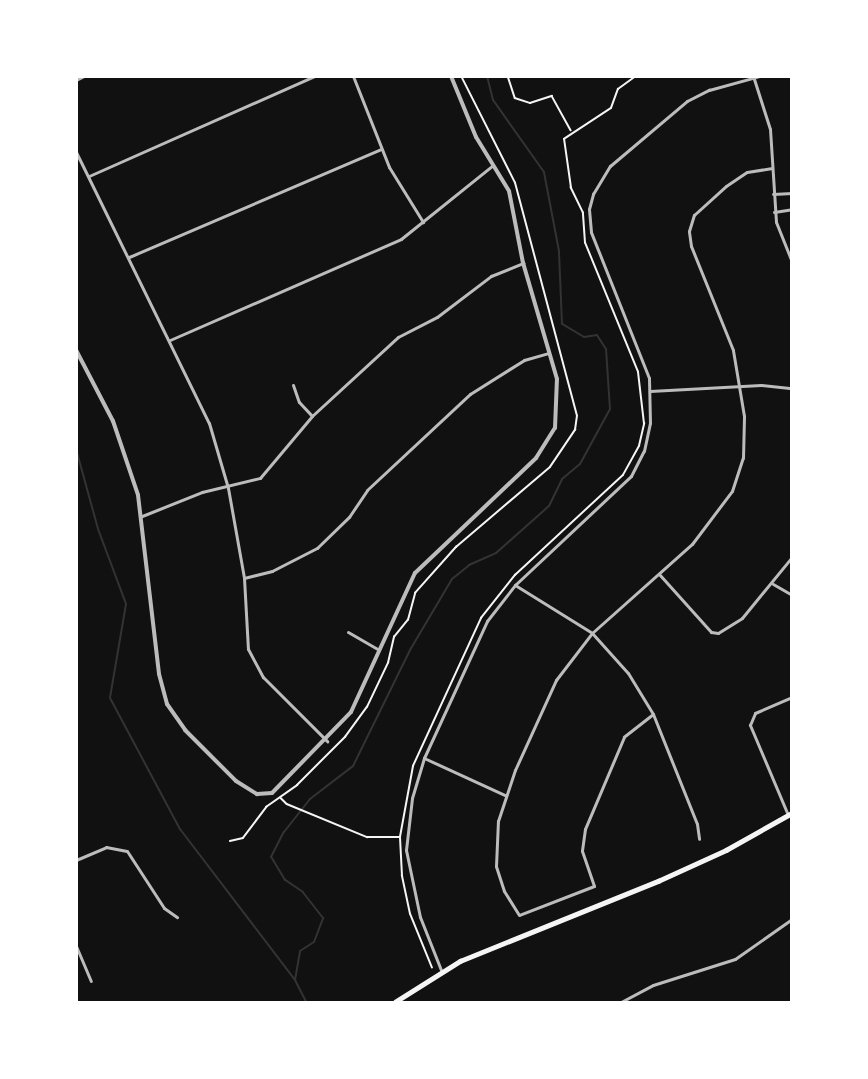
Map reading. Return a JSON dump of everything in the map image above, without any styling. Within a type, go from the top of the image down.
[{"type":"main road","points":[[395,1002],[441,970],[668,876],[726,850],[790,814]]},
{"type":"street","points":[[76,80],[84,76]]},
{"type":"street","points":[[89,176],[315,76]]},
{"type":"street","points":[[353,76],[381,149],[423,222]]},
{"type":"street","points":[[76,350],[119,438],[142,516],[159,674],[167,704],[185,730],[236,781],[250,791],[265,794],[278,788],[327,741],[351,712],[378,649],[415,573],[522,473],[551,437],[558,413],[558,391],[523,263],[509,191],[476,137],[451,76]]},
{"type":"street","points":[[441,970],[420,917],[406,850],[412,798],[423,758],[467,658],[487,621],[515,585],[631,477],[644,451],[650,392],[591,232],[589,209],[593,194],[610,166],[687,101],[709,90],[760,76]]},
{"type":"street","points":[[754,79],[770,124],[774,212],[792,262]]},
{"type":"street","points":[[129,258],[381,149]]},
{"type":"street","points":[[76,152],[170,340],[208,423],[228,488],[244,578],[246,636],[255,664],[327,741]]},
{"type":"street","points":[[170,340],[401,239],[494,164]]},
{"type":"street","points":[[653,714],[624,736],[585,830],[582,851],[594,886],[519,915],[504,891],[496,866],[495,843],[505,795],[556,680],[592,633],[692,544],[732,491],[742,458],[745,423],[733,350],[691,246],[689,231],[694,215],[726,186],[747,172],[771,168]]},
{"type":"street","points":[[773,194],[792,193]]},
{"type":"street","points":[[774,212],[792,209]]},
{"type":"street","points":[[142,516],[202,492],[228,488],[260,478],[312,416],[398,337],[437,317],[491,276],[523,263]]},
{"type":"street","points":[[244,578],[273,571],[317,548],[349,518],[367,490],[470,394],[524,360],[549,353]]},
{"type":"street","points":[[293,385],[299,402],[312,416]]},
{"type":"street","points":[[650,392],[738,387],[792,388]]},
{"type":"street","points":[[660,574],[714,633],[742,618],[773,584],[792,557]]},
{"type":"street","points":[[773,584],[792,595]]},
{"type":"street","points":[[515,585],[592,633],[628,673],[653,714],[697,824],[699,839]]},
{"type":"street","points":[[348,632],[378,649]]},
{"type":"street","points":[[790,814],[750,725],[752,716],[792,697]]},
{"type":"street","points":[[423,758],[505,795]]},
{"type":"street","points":[[76,860],[106,847],[128,851],[164,908],[177,917]]},
{"type":"street","points":[[621,1002],[653,985],[735,959],[792,919]]},
{"type":"street","points":[[76,946],[91,981]]},
{"type":"path","points":[[230,841],[243,838],[261,812],[281,797],[345,737],[367,707],[388,663],[394,637],[413,610],[415,593],[456,547],[550,467],[575,430],[577,416],[515,183],[461,76]]},
{"type":"path","points":[[508,76],[515,98],[530,103],[552,96],[571,131]]},
{"type":"path","points":[[432,968],[410,914],[402,876],[400,837],[413,766],[474,629],[504,585],[622,475],[639,446],[644,424],[639,407],[640,379],[585,243],[583,213],[566,165],[564,139],[571,131],[611,108],[618,89],[636,76]]},
{"type":"path","points":[[281,797],[290,805],[367,837],[400,837]]},
{"type":"waterway","points":[[295,980],[300,951],[314,942],[323,918],[303,892],[285,880],[271,857],[284,832],[310,799],[353,766],[410,650],[452,579],[469,565],[496,553],[549,506],[562,479],[580,464],[610,409],[606,349],[597,335],[584,337],[562,324],[559,251],[544,172],[493,100],[487,76]]},
{"type":"waterway","points":[[76,449],[98,529],[126,604],[110,698],[180,829],[295,980],[306,1002]]}]
